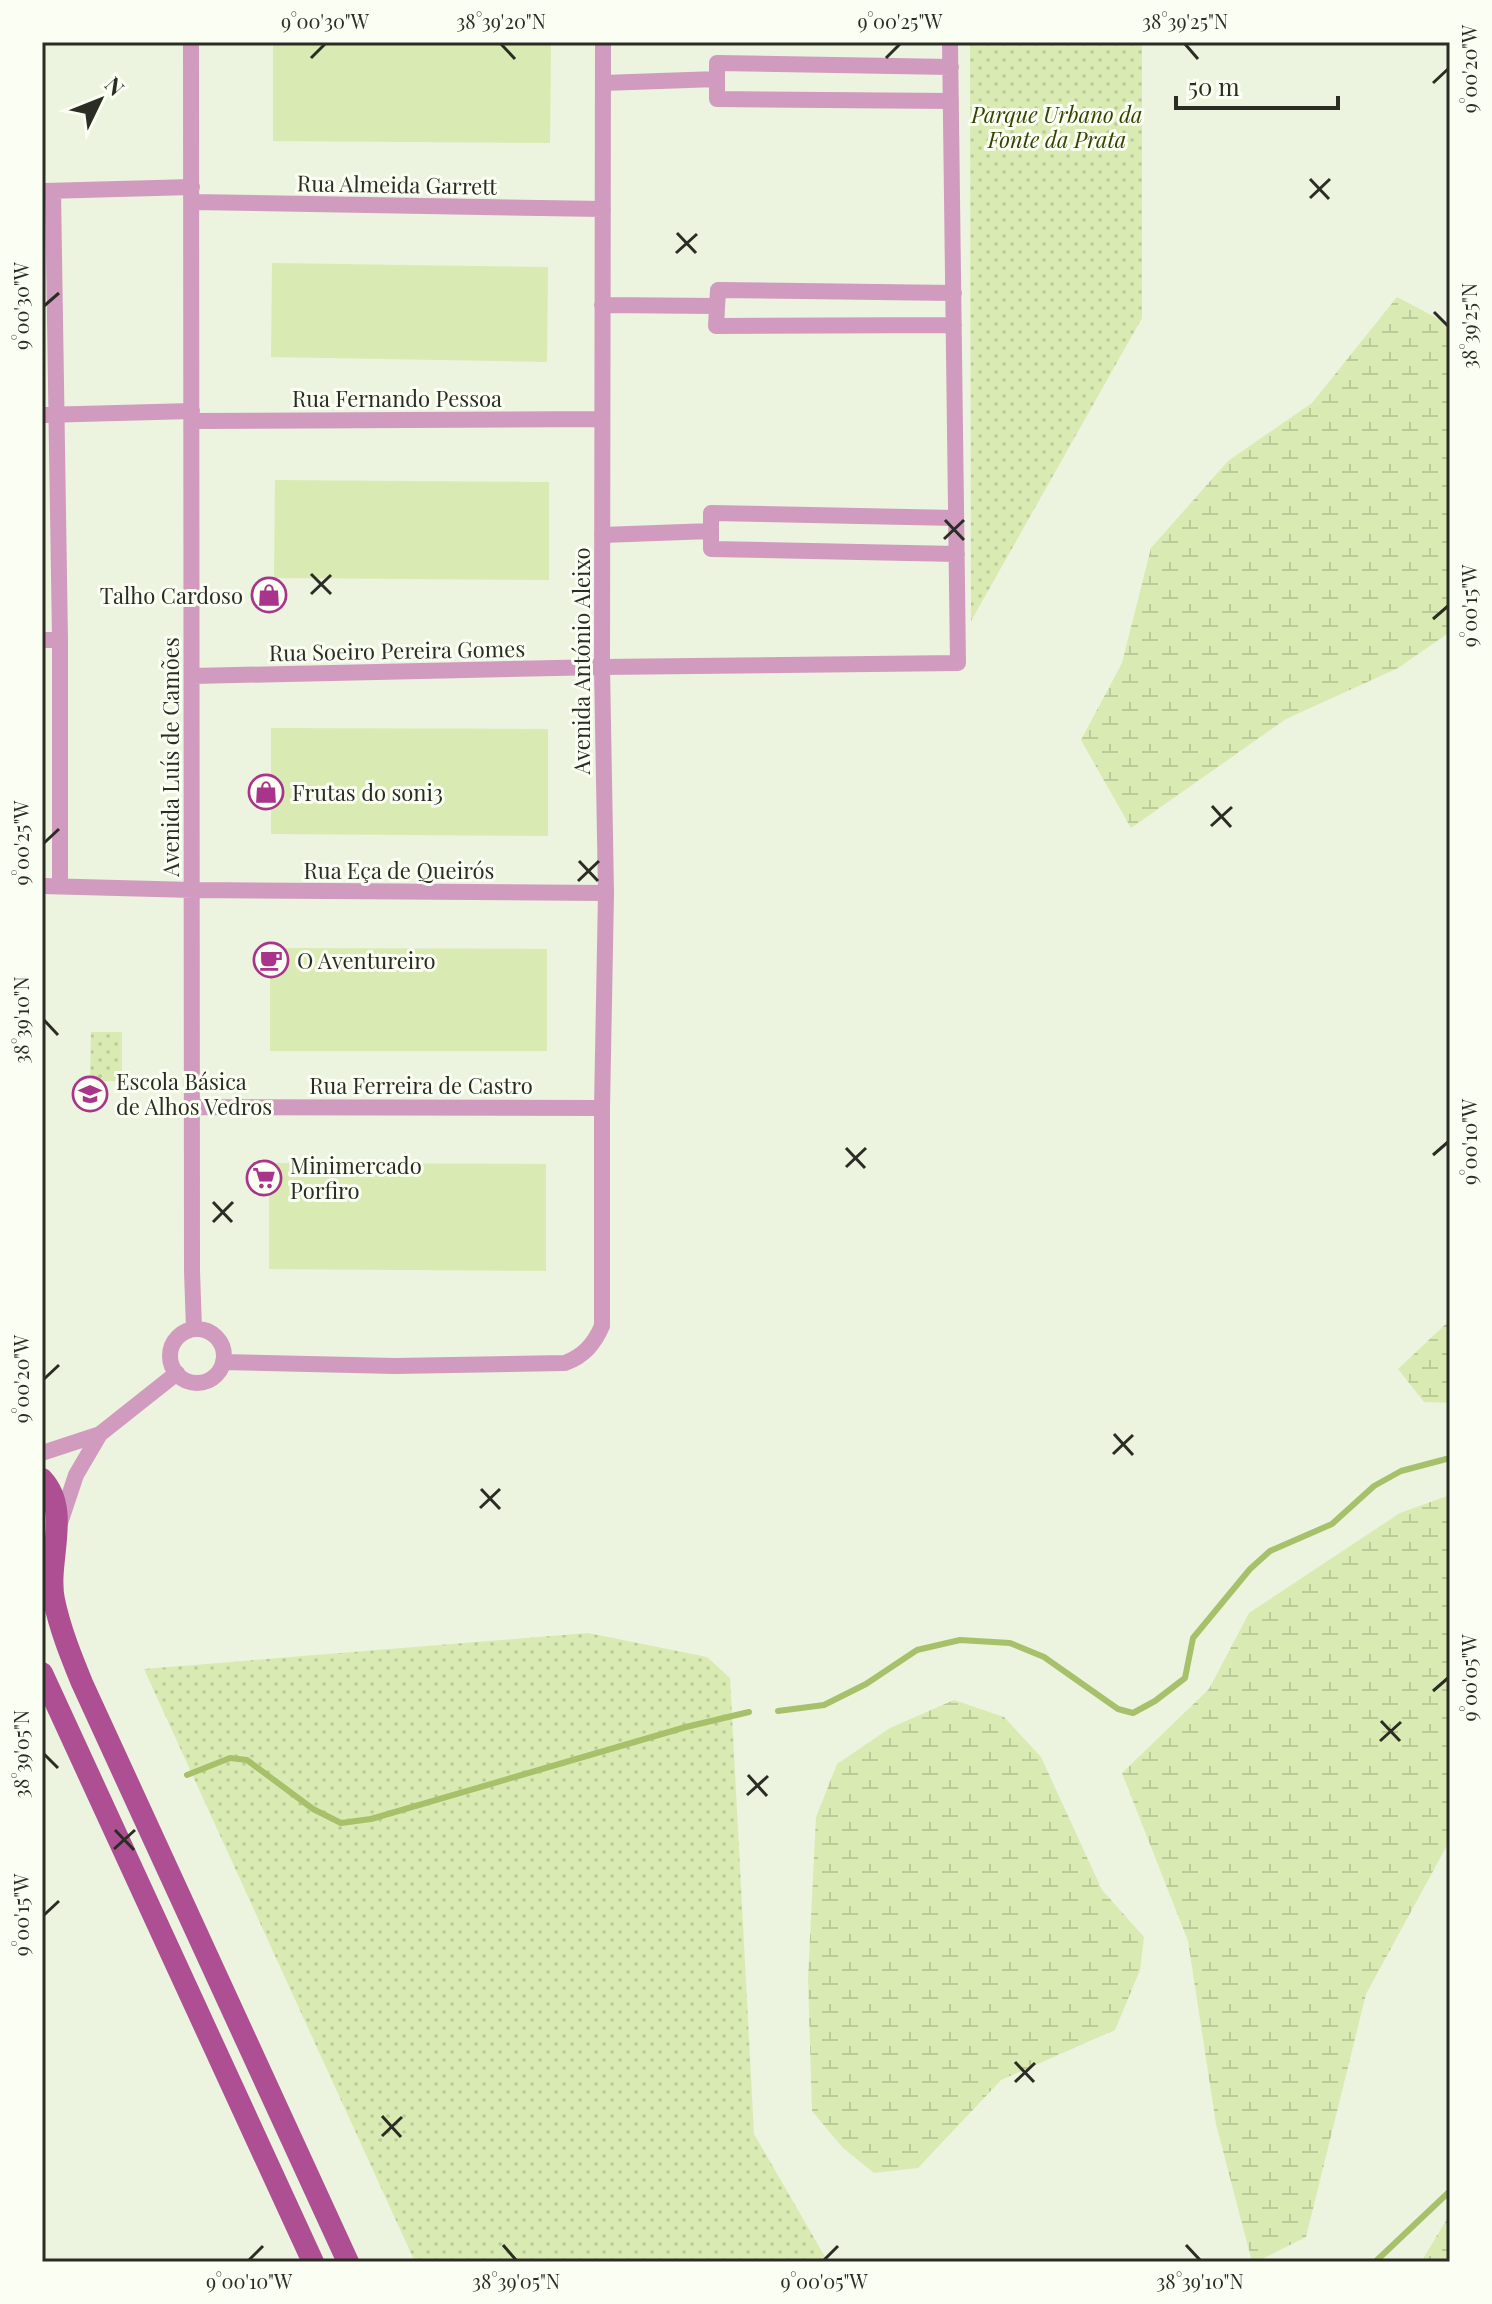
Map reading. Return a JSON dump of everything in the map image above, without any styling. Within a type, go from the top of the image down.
[{"type":"main road","points":[[42,1479],[56,1506],[52,1573],[54,1599],[66,1644],[348,2262]]},
{"type":"main road","points":[[42,1565],[56,1537]]},
{"type":"main road","points":[[42,1673],[313,2262]]},
{"type":"street","name":"Avenida Luís de Camões","points":[[191,42],[194,1329]]},
{"type":"street","name":"Avenida António Aleixo","points":[[223,1362],[381,1366],[565,1363],[589,1349],[602,1326],[606,893],[602,667],[603,42]]},
{"type":"street","points":[[950,42],[957,554],[711,549],[711,513],[956,518]]},
{"type":"street","points":[[951,67],[717,63],[717,99],[951,101]]},
{"type":"street","points":[[603,83],[717,79]]},
{"type":"street","name":"Rua Almeida Garrett","points":[[48,191],[603,209]]},
{"type":"street","points":[[48,191],[49,415],[60,640],[60,886]]},
{"type":"street","points":[[954,293],[718,290],[716,326],[954,325]]},
{"type":"street","points":[[602,305],[717,306]]},
{"type":"street","name":"Rua Fernando Pessoa","points":[[49,415],[602,419]]},
{"type":"street","points":[[602,535],[711,531]]},
{"type":"street","name":"Rua Soeiro Pereira Gomes","points":[[193,676],[958,663],[957,554]]},
{"type":"street","points":[[42,640],[60,640]]},
{"type":"street","name":"Rua Eça de Queirós","points":[[42,886],[606,893]]},
{"type":"street","name":"Rua Ferreira de Castro","points":[[193,1107],[602,1108]]},
{"type":"street","points":[[194,1329],[211,1332],[224,1353],[223,1362],[220,1370],[207,1381],[191,1382],[177,1373],[171,1349],[179,1336],[194,1329]]},
{"type":"street","points":[[42,1453],[100,1434],[177,1373]]},
{"type":"street","points":[[56,1537],[76,1475],[100,1434]]},
{"type":"green space","points":[[273,42],[551,44],[550,143],[273,141]]},
{"type":"green space","name":"Parque Urbano da Fonte da Prata","points":[[970,42],[1142,42],[1142,318],[971,621]]},
{"type":"green space","points":[[272,263],[548,267],[547,362],[271,357]]},
{"type":"green space","points":[[1397,297],[1450,325],[1450,632],[1398,668],[1286,719],[1131,828],[1081,740],[1122,663],[1151,548],[1228,461],[1312,403]]},
{"type":"green space","points":[[275,480],[549,482],[549,580],[274,578]]},
{"type":"green space","points":[[271,728],[548,729],[548,836],[271,834]]},
{"type":"green space","points":[[270,948],[547,949],[547,1051],[270,1051]]},
{"type":"green space","points":[[91,1032],[122,1032],[122,1081],[90,1081]]},
{"type":"green space","points":[[269,1163],[546,1164],[546,1271],[269,1269]]},
{"type":"green space","points":[[1450,1320],[1450,1403],[1424,1402],[1398,1369]]},
{"type":"green space","points":[[1450,1495],[1450,1840],[1366,1994],[1306,2237],[1252,2262],[1216,2124],[1188,1941],[1122,1773],[1209,1689],[1249,1613],[1400,1513]]},
{"type":"green space","points":[[588,1633],[707,1657],[730,1678],[754,2134],[828,2262],[415,2262],[144,1669]]},
{"type":"green space","points":[[954,1700],[1004,1717],[1041,1757],[1102,1890],[1144,1937],[1140,1970],[1115,2030],[1001,2080],[918,2168],[874,2173],[843,2148],[812,2111],[808,1978],[816,1817],[837,1764],[890,1728]]},
{"type":"green space","points":[[1450,2214],[1450,2262],[1421,2262]]},
{"type":"waterway","points":[[778,1711],[824,1705],[866,1684],[917,1650],[960,1640],[1010,1643],[1044,1657],[1118,1709],[1133,1713],[1185,1678],[1193,1638],[1250,1569],[1270,1551],[1332,1524],[1374,1486],[1401,1471],[1450,1458]]},
{"type":"waterway","points":[[187,1775],[230,1758],[247,1760],[313,1809],[341,1823],[371,1819],[686,1727],[749,1712]]},
{"type":"waterway","points":[[1375,2262],[1450,2191]]},
{"type":"place","name":"Talho Cardoso","points":[[269,595]]},
{"type":"place","name":"Frutas do soni3","points":[[266,792]]},
{"type":"place","name":"O Aventureiro","points":[[271,960]]},
{"type":"place","name":"Escola Básica de Alhos Vedros","points":[[90,1094]]},
{"type":"place","name":"Minimercado Porfiro","points":[[264,1178]]}]
